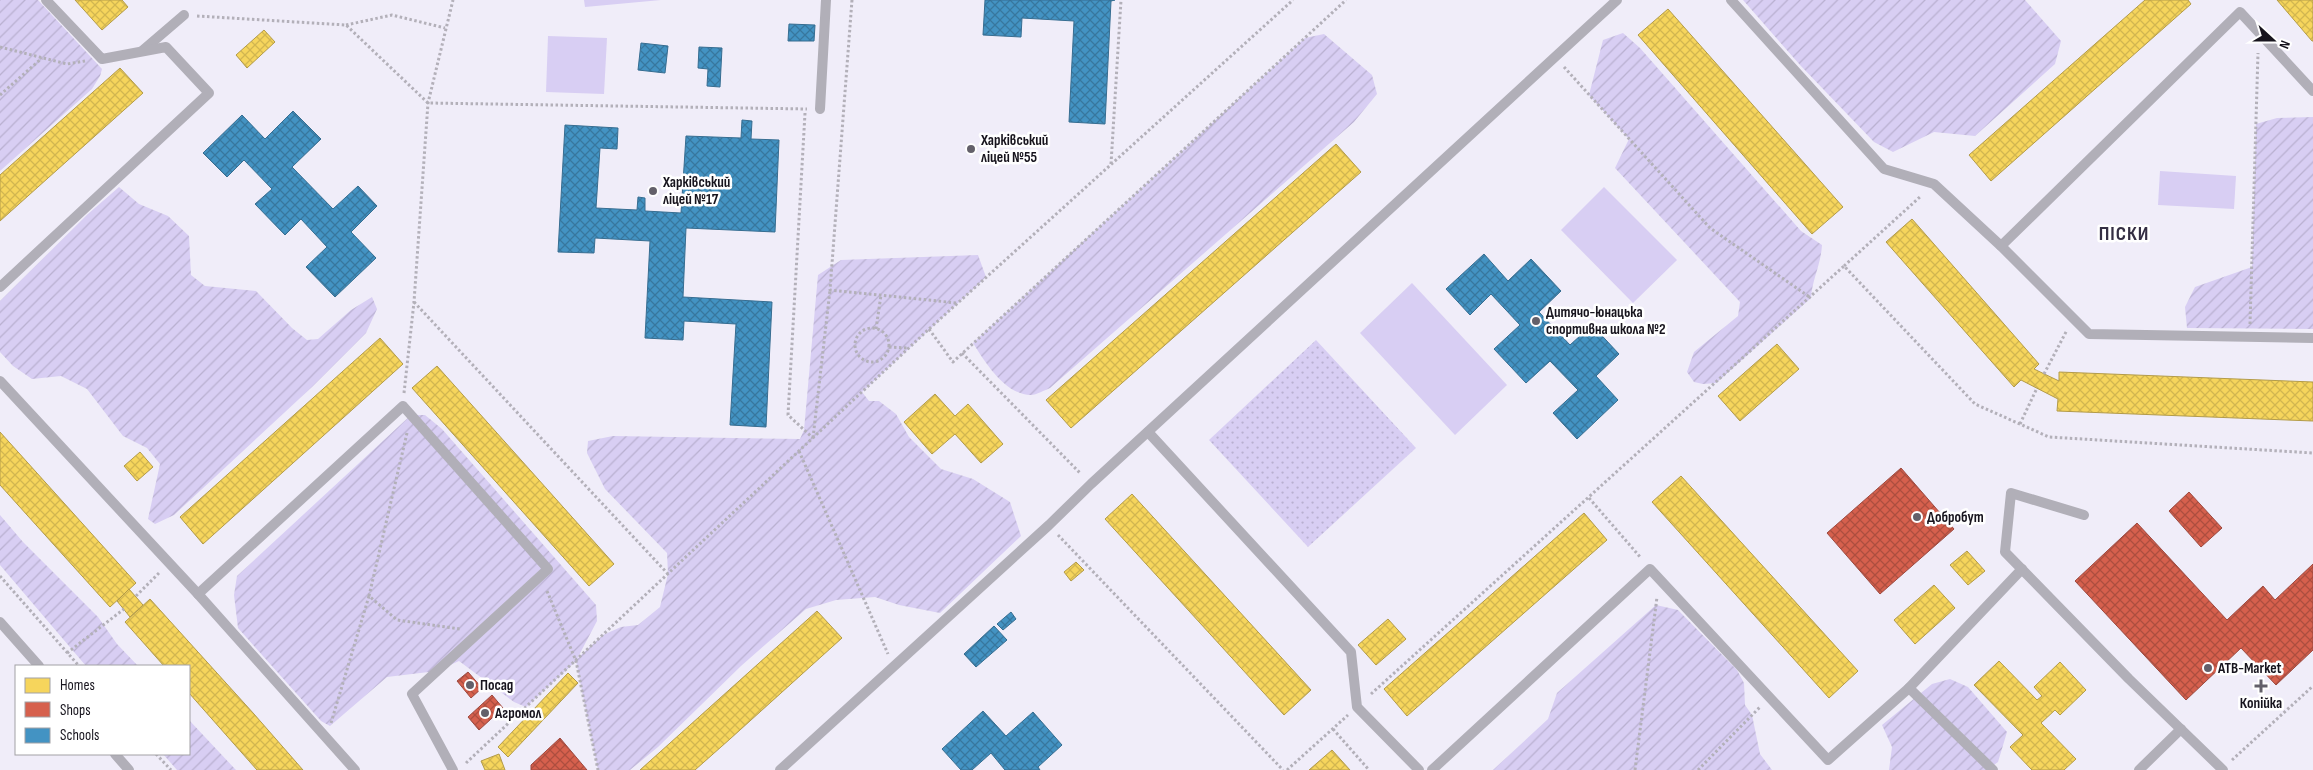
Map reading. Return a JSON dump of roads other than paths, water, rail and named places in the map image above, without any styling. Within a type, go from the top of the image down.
[{"type":"lane","points":[[0,287],[209,93],[166,47],[102,58],[46,0]]},
{"type":"lane","points":[[820,109],[826,0]]},
{"type":"lane","points":[[780,770],[1049,525],[1091,484],[1617,0]]},
{"type":"lane","points":[[1731,0],[1884,169],[1934,184],[2001,246],[2089,334],[2313,338]]},
{"type":"lane","points":[[2001,246],[2240,12],[2313,91]]},
{"type":"lane","points":[[141,51],[184,16]]},
{"type":"lane","points":[[0,381],[198,594],[355,770]]},
{"type":"lane","points":[[198,594],[403,406],[548,569],[412,694],[453,770]]},
{"type":"lane","points":[[1148,432],[1351,652],[1357,707],[1419,770]]},
{"type":"lane","points":[[2084,515],[2011,493],[2005,552],[2223,769]]},
{"type":"lane","points":[[1432,770],[1650,569],[1828,760],[1909,688],[2022,569]]},
{"type":"lane","points":[[0,622],[38,665]]},
{"type":"lane","points":[[1909,688],[1993,770]]},
{"type":"lane","points":[[2139,770],[2181,729]]},
{"type":"lane","points":[[116,755],[129,770]]},
{"type":"place","name":"Харківський ліцей №55","points":[[971,149]]},
{"type":"place","name":"Харківський ліцей №17","points":[[653,191]]},
{"type":"place","name":"Дитячо-юнацька спортивна школа №2","points":[[1536,321]]},
{"type":"place","name":"Добробут","points":[[1917,517]]},
{"type":"place","name":"ATB-Market","points":[[2208,668]]},
{"type":"place","name":"Посад","points":[[470,685]]},
{"type":"place","name":"Копійка","points":[[2261,686]]},
{"type":"place","name":"Агромол","points":[[485,713]]},
{"type":"district","name":"ПІСКИ","points":[[2124,233]]}]
